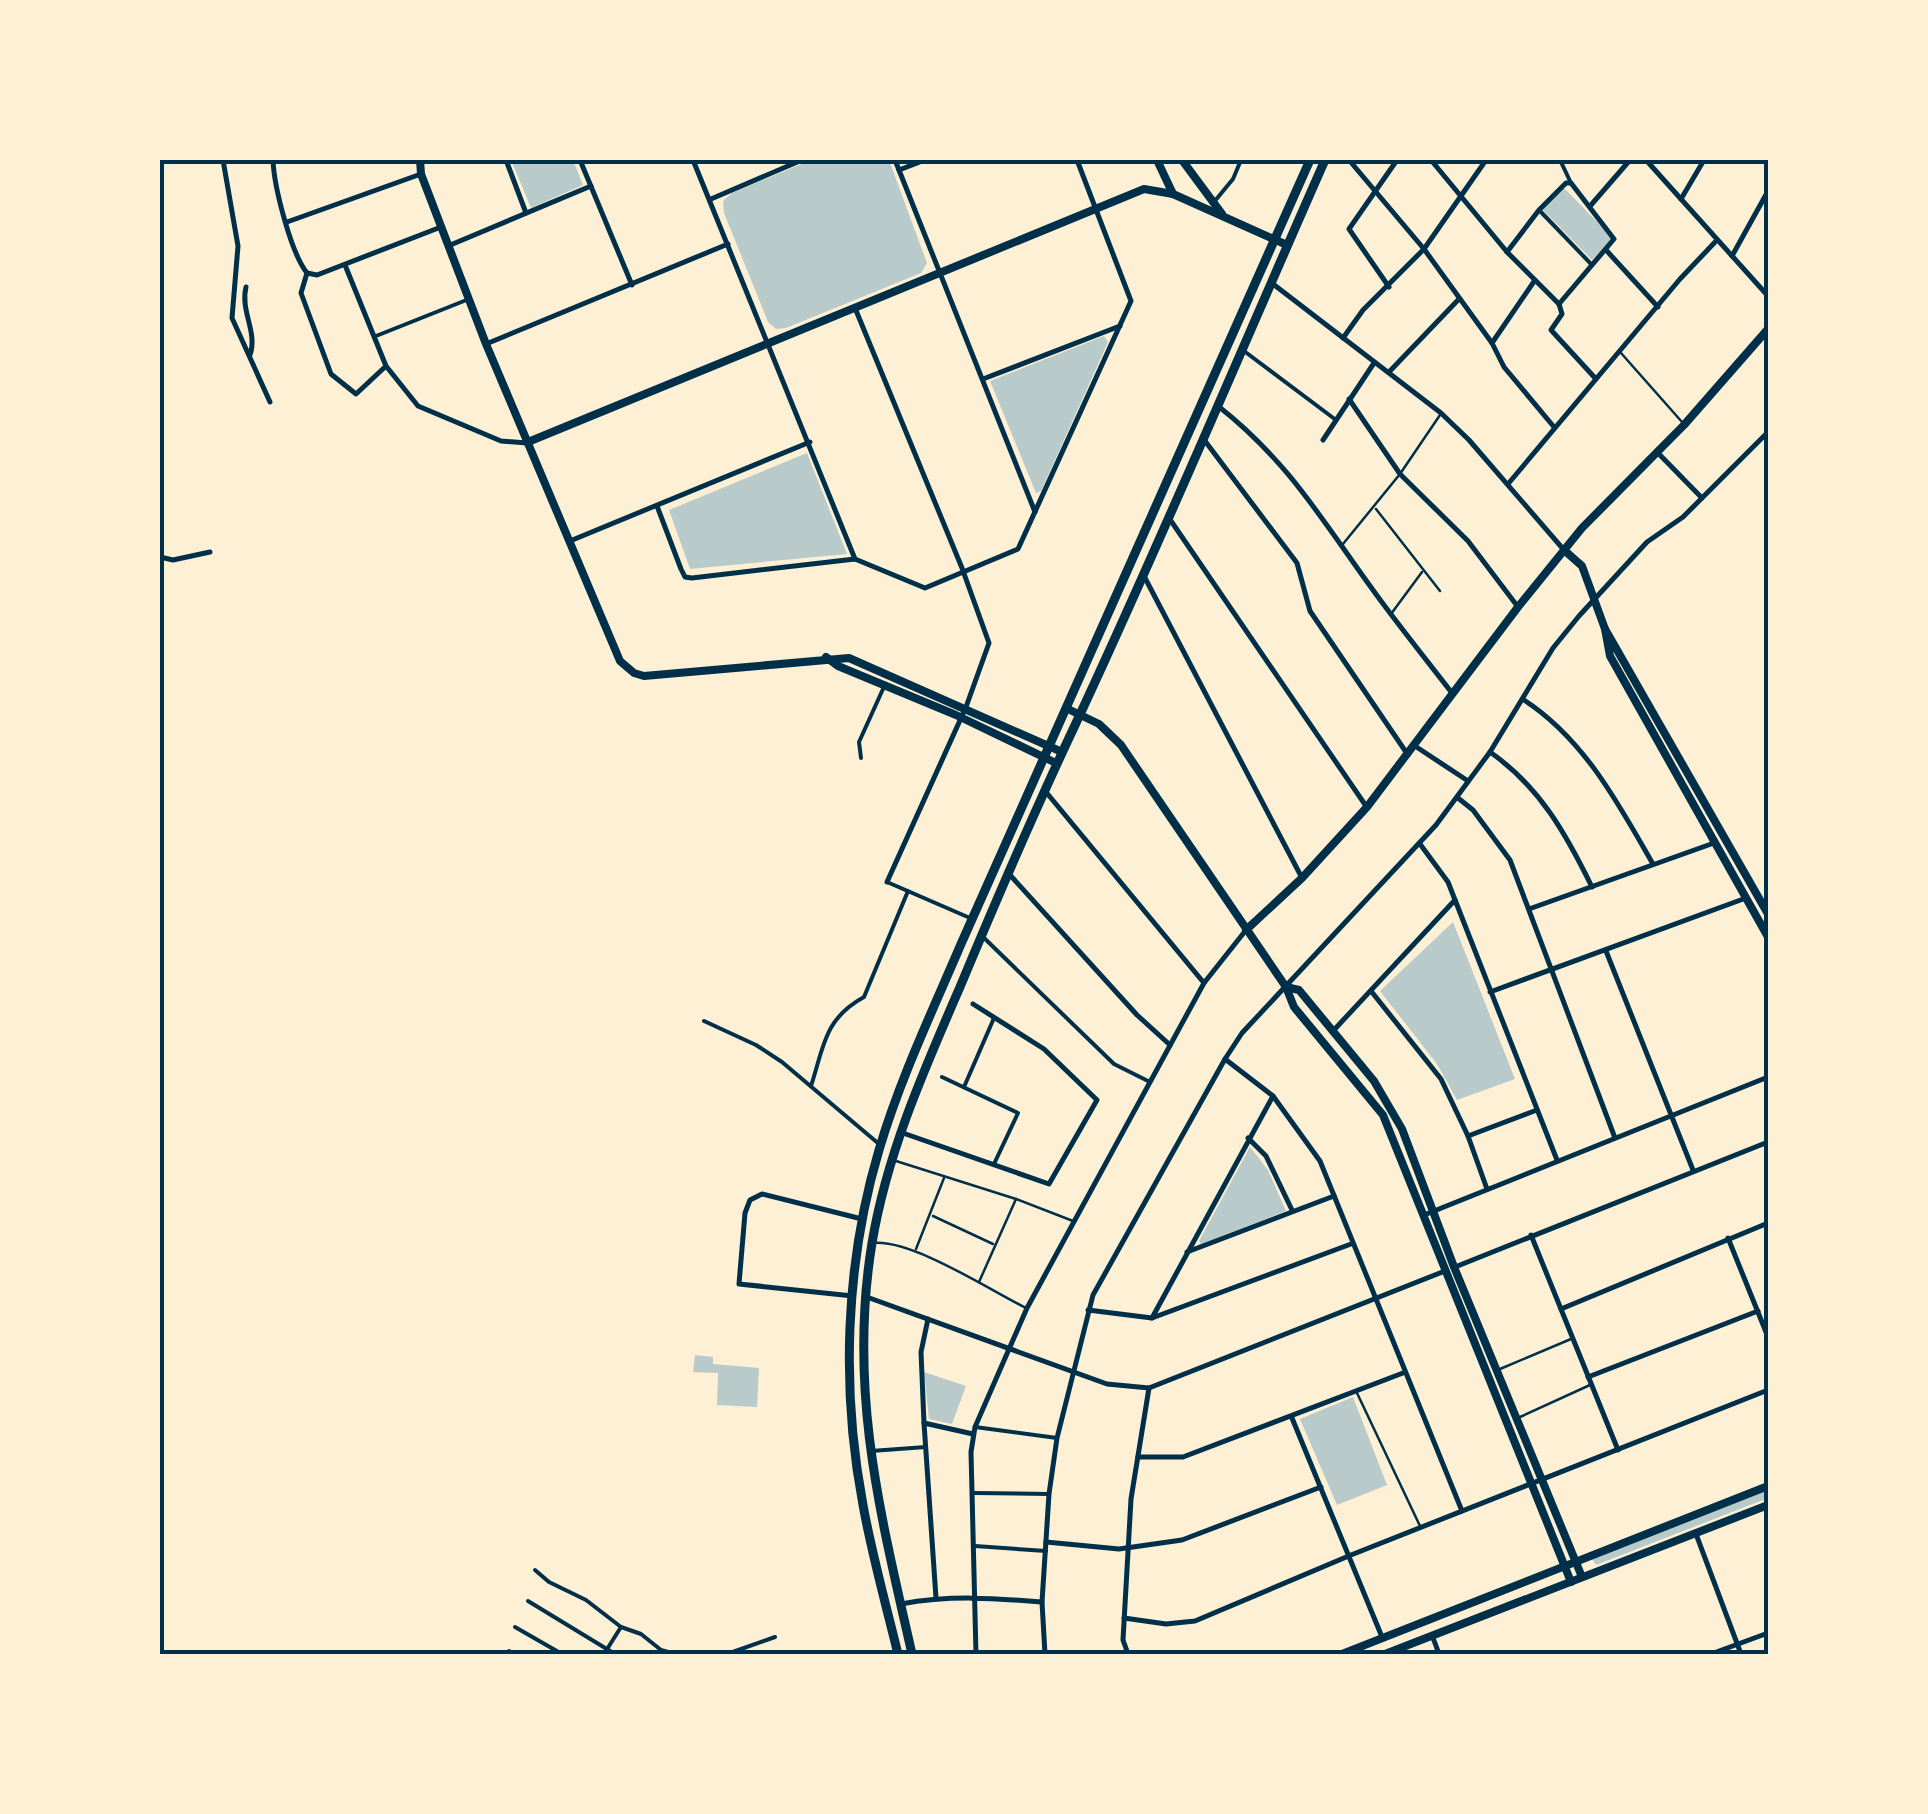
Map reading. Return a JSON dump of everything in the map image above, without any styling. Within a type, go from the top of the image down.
[{"type":"main road","points":[[912,1654],[869,1451],[864,1354],[872,1243],[891,1160],[1044,790],[1051,747],[1310,160]]},
{"type":"main road","points":[[898,1654],[869,1536],[855,1454],[849,1372],[852,1296],[862,1219],[880,1145],[972,919],[1017,822],[1051,760],[1062,752],[1080,714],[1325,160]]},
{"type":"main road","points":[[1017,822],[1028,827]]},
{"type":"main road","points":[[855,1454],[869,1451]]},
{"type":"street","points":[[223,160],[238,246],[232,318],[270,402]]},
{"type":"street","points":[[273,160],[274,183],[307,274],[317,276],[441,228]]},
{"type":"street","points":[[420,160],[421,174],[486,344],[620,661],[644,676],[848,658],[1062,752]]},
{"type":"street","points":[[506,160],[526,214]]},
{"type":"street","points":[[580,160],[632,285]]},
{"type":"street","points":[[693,160],[855,558]]},
{"type":"street","points":[[711,199],[802,160]]},
{"type":"street","points":[[895,160],[1036,512]]},
{"type":"street","points":[[899,170],[925,160]]},
{"type":"street","points":[[657,506],[685,577],[767,572],[855,558],[920,588],[965,574],[1018,549],[1131,301],[1077,160]]},
{"type":"street","points":[[1156,160],[1173,194]]},
{"type":"street","points":[[1182,160],[1225,217]]},
{"type":"street","points":[[1214,202],[1233,179],[1241,160]]},
{"type":"street","points":[[1349,160],[1424,250],[1492,343],[1504,366],[1554,427]]},
{"type":"street","points":[[1390,287],[1349,229],[1396,160]]},
{"type":"street","points":[[1431,160],[1507,252],[1558,304],[1562,314],[1552,330],[1596,380]]},
{"type":"street","points":[[1342,338],[1363,310],[1424,250],[1486,160]]},
{"type":"street","points":[[1558,304],[1606,250],[1614,234],[1572,183],[1560,160]]},
{"type":"street","points":[[1591,205],[1630,160]]},
{"type":"street","points":[[1646,160],[1768,296]]},
{"type":"street","points":[[1680,199],[1704,160]]},
{"type":"street","points":[[287,222],[421,174]]},
{"type":"street","points":[[1507,252],[1539,210],[1566,183],[1572,183]]},
{"type":"street","points":[[448,246],[590,186]]},
{"type":"street","points":[[346,265],[394,380],[428,411],[501,442],[528,442],[1144,189],[1173,194],[1287,245]]},
{"type":"street","points":[[1732,256],[1768,191]]},
{"type":"street","points":[[1539,210],[1592,265]]},
{"type":"street","points":[[1508,484],[1718,240]]},
{"type":"street","points":[[486,344],[728,244]]},
{"type":"street","points":[[1606,250],[1658,307]]},
{"type":"street","points":[[307,274],[301,293],[332,374],[356,394],[386,366]]},
{"type":"street","points":[[1492,343],[1534,280]]},
{"type":"street","points":[[1270,282],[1441,414],[1582,566],[1605,629],[1610,656],[1768,936]]},
{"type":"street","points":[[246,287],[243,300],[253,339],[250,358]]},
{"type":"street","points":[[373,337],[469,299]]},
{"type":"street","points":[[1389,372],[1459,299]]},
{"type":"street","points":[[855,308],[965,574],[989,644],[966,707],[888,882],[972,919]]},
{"type":"street","points":[[232,318],[246,314]]},
{"type":"street","points":[[983,379],[1121,326]]},
{"type":"street","points":[[976,1654],[974,1430],[1027,1308],[1204,983],[1246,930],[1302,878],[1366,807],[1564,550],[1616,491],[1684,425],[1768,329]]},
{"type":"street","points":[[1242,350],[1336,420]]},
{"type":"street","points":[[1323,440],[1374,362]]},
{"type":"street","points":[[1350,400],[1400,474],[1468,541],[1518,606]]},
{"type":"street","points":[[1217,405],[1257,436],[1452,693]]},
{"type":"street","points":[[1045,1654],[1042,1602],[1049,1494],[1057,1438],[1088,1310],[1225,1059],[1242,1033],[1420,844],[1458,798],[1553,648],[1594,598],[1647,542],[1684,517],[1768,432]]},
{"type":"street","points":[[1203,439],[1297,563],[1310,611],[1408,756]]},
{"type":"street","points":[[570,541],[810,442]]},
{"type":"street","points":[[1658,452],[1702,498]]},
{"type":"street","points":[[1168,516],[1366,807]]},
{"type":"street","points":[[160,557],[174,560],[210,552]]},
{"type":"street","points":[[1143,573],[1302,878]]},
{"type":"street","points":[[1605,629],[1768,914]]},
{"type":"street","points":[[826,658],[1051,760]]},
{"type":"street","points":[[861,758],[859,742],[890,676]]},
{"type":"street","points":[[1523,699],[1550,717],[1580,748],[1653,864]]},
{"type":"street","points":[[1068,709],[1099,724],[1121,745],[1286,987],[1294,1007],[1384,1114],[1429,1213]]},
{"type":"street","points":[[1414,746],[1468,781]]},
{"type":"street","points":[[1490,752],[1537,792],[1567,837],[1592,887]]},
{"type":"street","points":[[1044,790],[1204,983]]},
{"type":"street","points":[[1458,798],[1473,810],[1502,848],[1529,909],[1615,1138]]},
{"type":"street","points":[[1420,844],[1448,882],[1557,1160]]},
{"type":"street","points":[[1529,909],[1714,844]]},
{"type":"street","points":[[1008,872],[1137,1015],[1172,1046]]},
{"type":"street","points":[[810,1086],[830,1029],[845,1006],[864,997],[908,890]]},
{"type":"street","points":[[1490,992],[1756,892]]},
{"type":"street","points":[[1333,1032],[1454,900]]},
{"type":"street","points":[[982,936],[1114,1064],[1150,1082]]},
{"type":"street","points":[[1606,951],[1693,1170]]},
{"type":"street","points":[[1286,987],[1299,990],[1390,1106],[1451,1269],[1538,1482],[1582,1577]]},
{"type":"street","points":[[1371,991],[1441,1079],[1488,1189]]},
{"type":"street","points":[[900,1132],[1048,1184],[1097,1100],[1044,1049],[973,1004]]},
{"type":"street","points":[[964,1087],[994,1018]]},
{"type":"street","points":[[704,1021],[782,1062],[880,1145]]},
{"type":"street","points":[[1225,1059],[1273,1096],[1313,1149],[1462,1511]]},
{"type":"street","points":[[942,1077],[1018,1112],[993,1164]]},
{"type":"street","points":[[1429,1213],[1768,1077]]},
{"type":"street","points":[[1152,1318],[1273,1096]]},
{"type":"street","points":[[1468,1136],[1538,1110]]},
{"type":"street","points":[[1248,1138],[1266,1156],[1292,1210]]},
{"type":"street","points":[[862,1219],[756,1195],[745,1214],[739,1284],[866,1296],[1072,1372],[1122,1388],[1149,1388],[1768,1142]]},
{"type":"street","points":[[1187,1252],[1334,1196]]},
{"type":"street","points":[[1561,1308],[1768,1223]]},
{"type":"street","points":[[1530,1235],[1618,1450]]},
{"type":"street","points":[[1728,1238],[1768,1337]]},
{"type":"street","points":[[1088,1310],[1152,1318],[1351,1244]]},
{"type":"street","points":[[1451,1269],[1517,1419],[1571,1582]]},
{"type":"street","points":[[1588,1377],[1758,1311]]},
{"type":"street","points":[[928,1319],[922,1352],[924,1423],[936,1598]]},
{"type":"street","points":[[1138,1458],[1182,1457],[1403,1373]]},
{"type":"street","points":[[1128,1654],[1124,1618],[1131,1499],[1149,1388]]},
{"type":"street","points":[[1124,1618],[1166,1624],[1195,1621],[1350,1555],[1768,1390]]},
{"type":"street","points":[[1292,1418],[1382,1638]]},
{"type":"street","points":[[924,1423],[1057,1438]]},
{"type":"street","points":[[869,1451],[926,1447]]},
{"type":"street","points":[[1342,1654],[1768,1486]]},
{"type":"street","points":[[1046,1542],[1119,1550],[1182,1540],[1321,1487]]},
{"type":"street","points":[[973,1492],[1049,1494]]},
{"type":"street","points":[[1385,1654],[1768,1505]]},
{"type":"street","points":[[1696,1534],[1741,1654]]},
{"type":"street","points":[[975,1546],[1046,1551]]},
{"type":"street","points":[[536,1570],[548,1582],[586,1600],[621,1626],[674,1654]]},
{"type":"street","points":[[900,1604],[977,1597],[1042,1602]]},
{"type":"street","points":[[528,1601],[615,1654]]},
{"type":"street","points":[[606,1652],[621,1626]]},
{"type":"street","points":[[515,1627],[562,1654]]},
{"type":"street","points":[[1711,1654],[1768,1633]]},
{"type":"street","points":[[1432,1635],[1439,1654]]},
{"type":"street","points":[[728,1654],[775,1636]]},
{"type":"lane","points":[[1620,352],[1684,425]]},
{"type":"lane","points":[[1342,544],[1400,474],[1441,414]]},
{"type":"lane","points":[[1374,507],[1440,591]]},
{"type":"lane","points":[[1391,614],[1423,571]]},
{"type":"lane","points":[[891,1160],[1016,1198],[1074,1222]]},
{"type":"lane","points":[[915,1251],[945,1176]]},
{"type":"lane","points":[[978,1283],[1016,1198]]},
{"type":"lane","points":[[932,1216],[995,1245]]},
{"type":"lane","points":[[872,1243],[886,1242],[915,1251],[1027,1308]]},
{"type":"lane","points":[[1497,1370],[1573,1338]]},
{"type":"lane","points":[[1517,1419],[1592,1385]]},
{"type":"lane","points":[[1356,1392],[1420,1527]]},
{"type":"shaded area","points":[[511,160],[573,160],[583,185],[531,208]]},
{"type":"shaded area","points":[[811,160],[889,160],[927,263],[921,273],[776,329],[768,322],[724,213],[723,201],[732,193]]},
{"type":"shaded area","points":[[1559,189],[1565,189],[1611,236],[1592,260],[1542,209]]},
{"type":"shaded area","points":[[1104,336],[1108,342],[1041,491],[1036,493],[990,381]]},
{"type":"shaded area","points":[[807,453],[847,554],[690,569],[669,510]]},
{"type":"shaded area","points":[[1453,922],[1515,1079],[1457,1100],[1437,1064],[1380,991]]},
{"type":"shaded area","points":[[1250,1147],[1268,1170],[1286,1211],[1201,1244],[1199,1241]]},
{"type":"shaded area","points":[[695,1355],[713,1357],[713,1364],[759,1368],[757,1407],[717,1405],[718,1373],[693,1372]]},
{"type":"shaded area","points":[[924,1372],[966,1386],[952,1424],[929,1419]]},
{"type":"shaded area","points":[[1353,1397],[1387,1485],[1337,1505],[1300,1419]]},
{"type":"shaded area","points":[[1768,1489],[1768,1498],[1596,1565],[1592,1559]]}]
